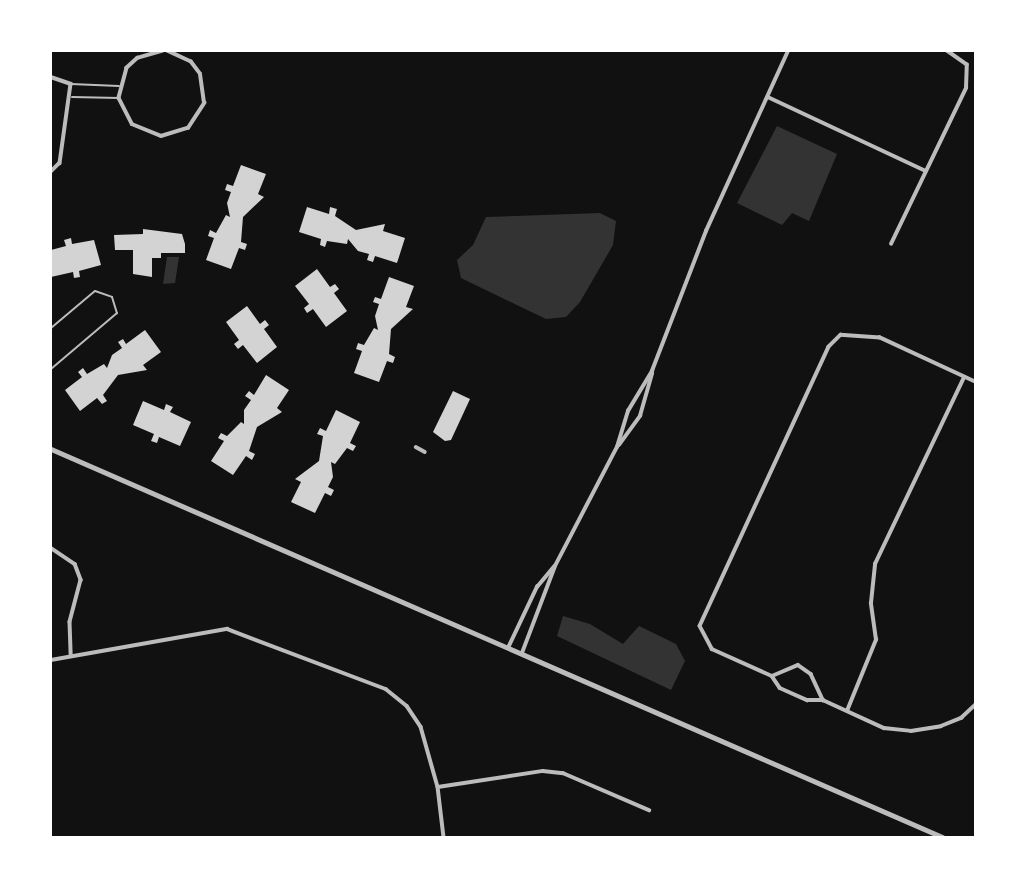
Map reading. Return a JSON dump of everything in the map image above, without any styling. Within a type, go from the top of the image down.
[{"type":"street","points":[[165,51],[191,62],[205,88],[201,111],[188,128],[161,136],[144,133],[127,118],[119,98],[119,86],[127,68],[138,58],[165,51]]},
{"type":"street","points":[[521,655],[555,566],[617,447],[640,416],[652,371],[706,231],[788,51]]},
{"type":"street","points":[[891,244],[968,78],[967,65],[947,51]]},
{"type":"street","points":[[51,77],[71,84],[60,163],[51,172]]},
{"type":"street","points":[[768,97],[926,171]]},
{"type":"street","points":[[975,382],[880,338],[841,335],[829,347],[699,626],[712,649],[772,676],[780,688],[807,700],[823,700],[884,729],[911,731],[961,718],[975,705]]},
{"type":"street","points":[[617,447],[628,411],[652,371]]},
{"type":"street","points":[[847,711],[876,640],[871,603],[875,564],[964,377]]},
{"type":"street","points":[[416,447],[425,452]]},
{"type":"street","points":[[51,450],[942,837]]},
{"type":"street","points":[[51,548],[75,564],[80,580],[70,622],[71,656]]},
{"type":"street","points":[[508,649],[537,587],[555,566]]},
{"type":"street","points":[[51,660],[227,629],[260,638],[394,694],[421,727],[438,787],[444,837]]},
{"type":"street","points":[[772,676],[798,665],[811,674],[823,700]]},
{"type":"street","points":[[438,787],[543,771],[563,773],[649,810]]},
{"type":"lane","points":[[71,84],[119,86]]},
{"type":"lane","points":[[71,97],[119,98]]},
{"type":"lane","points":[[51,328],[95,291],[112,298],[117,313],[51,369]]},
{"type":"shaded area","points":[[777,126],[837,154],[809,221],[792,213],[782,225],[737,203]]},
{"type":"shaded area","points":[[600,213],[616,221],[613,245],[580,302],[566,317],[546,319],[461,278],[457,260],[473,245],[486,217]]},
{"type":"shaded area","points":[[167,257],[179,257],[175,283],[163,284]]},
{"type":"shaded area","points":[[563,616],[590,624],[623,644],[639,626],[676,644],[685,661],[671,690],[557,636]]},
{"type":"building","points":[[241,165],[266,174],[258,194],[264,197],[243,217],[241,242],[247,244],[245,250],[239,248],[231,269],[206,260],[214,238],[208,236],[210,230],[216,233],[226,215],[230,217],[227,203],[231,192],[225,190],[227,184],[233,186]]},
{"type":"building","points":[[307,207],[329,214],[330,207],[337,209],[335,216],[356,230],[385,224],[383,231],[405,238],[397,263],[375,256],[373,262],[367,260],[369,254],[358,251],[348,239],[347,244],[327,241],[325,247],[320,245],[321,239],[299,232]]},
{"type":"building","points":[[143,229],[182,234],[185,244],[185,253],[161,253],[161,258],[152,258],[152,277],[133,274],[133,250],[115,250],[114,235],[143,234]]},
{"type":"building","points":[[71,238],[72,244],[94,240],[101,265],[79,271],[80,277],[74,278],[73,272],[51,277],[51,250],[66,246],[64,240]]},
{"type":"building","points":[[317,269],[330,287],[335,284],[339,289],[334,293],[347,311],[326,327],[313,309],[307,313],[304,308],[309,304],[295,286]]},
{"type":"building","points":[[389,277],[414,286],[406,307],[413,309],[391,329],[389,354],[395,357],[393,363],[387,361],[379,382],[354,373],[362,351],[356,349],[358,343],[364,345],[374,328],[378,330],[375,316],[379,304],[373,302],[375,297],[381,299]]},
{"type":"building","points":[[247,306],[260,324],[265,320],[269,325],[264,329],[277,347],[257,363],[243,345],[238,349],[234,344],[239,340],[226,322]]},
{"type":"building","points":[[145,330],[161,352],[143,365],[147,370],[118,375],[103,395],[107,401],[102,404],[97,398],[80,411],[65,390],[82,377],[78,372],[83,368],[87,374],[104,364],[107,368],[112,355],[122,348],[118,342],[123,339],[126,344]]},
{"type":"building","points":[[266,375],[289,390],[277,408],[282,412],[257,427],[249,451],[255,454],[252,460],[246,456],[233,475],[211,461],[224,441],[218,438],[221,433],[227,436],[241,422],[244,424],[244,410],[251,400],[245,396],[249,391],[254,395]]},
{"type":"building","points":[[453,391],[470,399],[451,440],[445,441],[433,432]]},
{"type":"building","points":[[143,401],[164,410],[166,404],[173,407],[170,412],[191,422],[180,446],[159,437],[157,443],[151,441],[154,434],[133,425]]},
{"type":"building","points":[[336,410],[360,422],[350,443],[356,446],[353,451],[347,448],[335,464],[331,462],[333,477],[328,487],[334,490],[331,496],[325,493],[315,513],[291,502],[301,482],[295,479],[319,461],[323,436],[317,434],[320,428],[326,431]]}]
